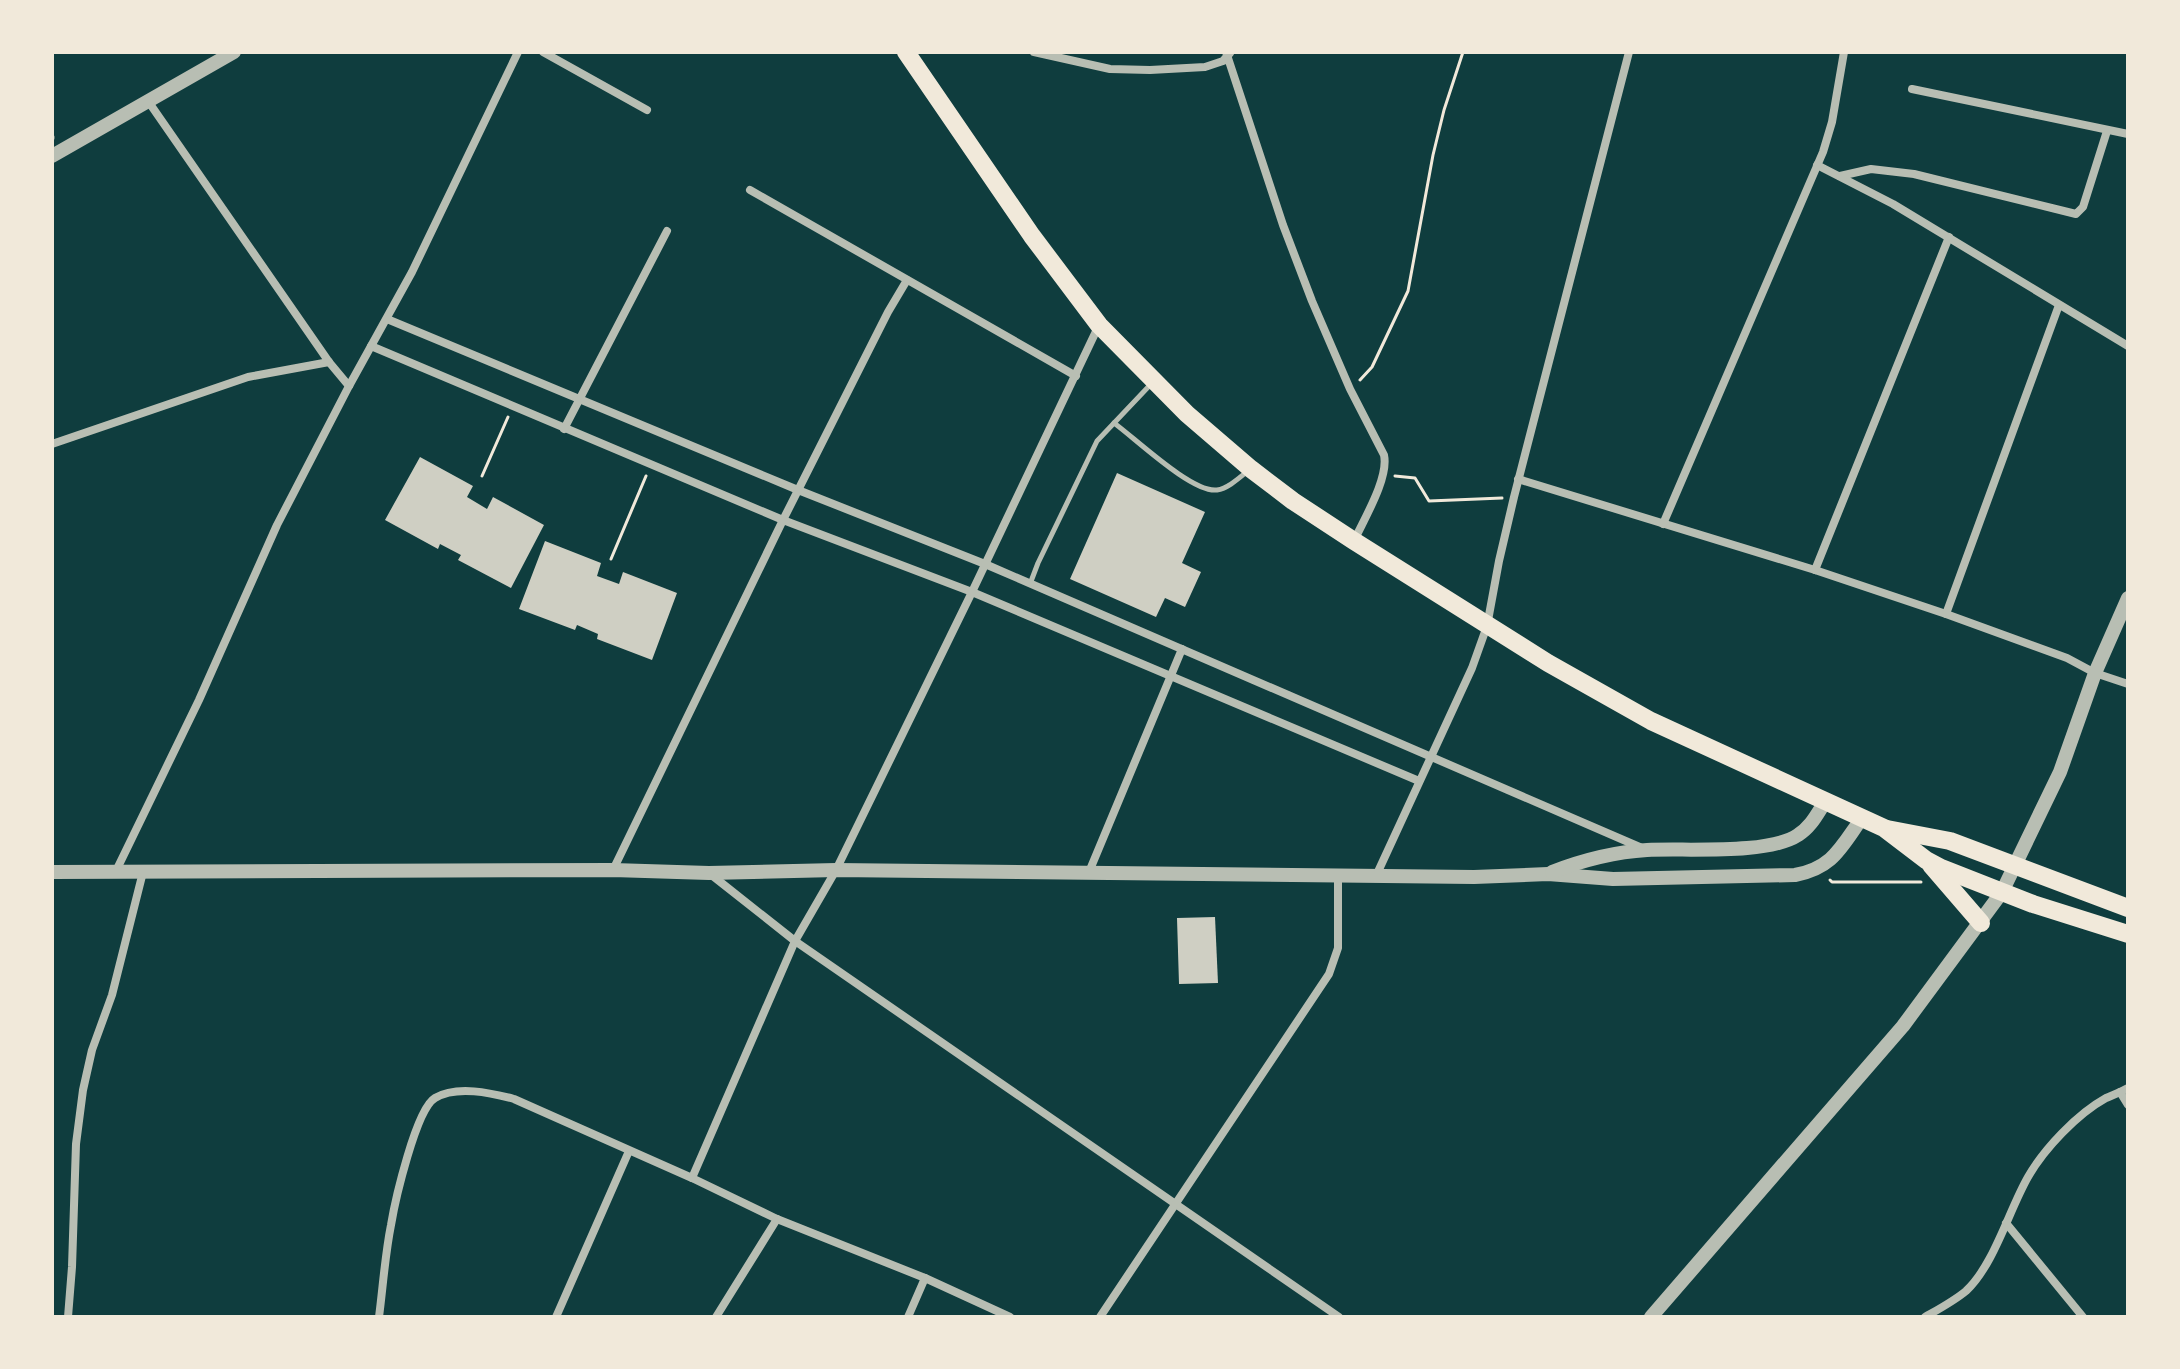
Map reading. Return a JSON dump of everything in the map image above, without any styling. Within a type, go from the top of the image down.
[{"type":"main road","points":[[906,52],[1032,236],[1099,325],[1187,414],[1251,469],[1293,501],[1487,626],[1651,721],[1884,828],[1926,860],[1981,923]]},
{"type":"main road","points":[[1884,828],[1950,841],[2128,908]]},
{"type":"main road","points":[[1926,860],[2002,892],[2128,934]]},
{"type":"street","points":[[52,156],[234,52]]},
{"type":"street","points":[[115,872],[199,700],[277,525],[412,272],[518,52]]},
{"type":"street","points":[[543,52],[647,110]]},
{"type":"street","points":[[1034,52],[1110,69],[1150,70],[1205,67],[1218,64],[1228,53],[1283,225],[1312,301],[1350,389],[1384,455],[1383,475],[1354,541]]},
{"type":"street","points":[[1376,876],[1472,668],[1487,626],[1518,479],[1629,52]]},
{"type":"street","points":[[1663,524],[1817,165],[1832,122],[1844,52]]},
{"type":"street","points":[[1912,89],[2128,134]]},
{"type":"street","points":[[148,101],[329,362],[349,386]]},
{"type":"street","points":[[1840,176],[1871,169],[1914,174],[2076,214],[2083,207],[2107,131]]},
{"type":"street","points":[[1817,165],[1893,204],[2128,346]]},
{"type":"street","points":[[750,190],[1076,376]]},
{"type":"street","points":[[564,429],[667,231]]},
{"type":"street","points":[[1815,570],[1949,237]]},
{"type":"street","points":[[613,870],[783,520],[907,280]]},
{"type":"street","points":[[1946,614],[2059,305]]},
{"type":"street","points":[[387,319],[798,490],[985,564],[1646,850]]},
{"type":"street","points":[[692,1178],[795,941],[836,870],[1099,325]]},
{"type":"street","points":[[371,346],[783,520],[972,592],[1419,781]]},
{"type":"street","points":[[52,444],[248,377],[329,362]]},
{"type":"street","points":[[1518,479],[1815,570],[1946,614],[2128,684]]},
{"type":"street","points":[[1651,1317],[1888,1045],[2002,892],[2060,772],[2095,673],[2128,598]]},
{"type":"street","points":[[1089,872],[1182,649]]},
{"type":"street","points":[[1548,874],[1575,863],[1646,850],[1773,845],[1799,835],[1825,802]]},
{"type":"street","points":[[52,872],[613,870],[709,873],[836,870],[1474,877],[1548,874],[1613,879],[1795,875],[1818,869],[1837,853],[1862,818]]},
{"type":"street","points":[[68,1317],[76,1144],[83,1090],[92,1050],[112,995],[143,872]]},
{"type":"street","points":[[709,873],[795,941],[1339,1317]]},
{"type":"street","points":[[1100,1317],[1329,974],[1338,948],[1338,875]]},
{"type":"street","points":[[1925,1317],[1954,1300],[1974,1283],[2028,1177],[2049,1147],[2105,1099],[2124,1090],[2128,1105]]},
{"type":"street","points":[[379,1317],[390,1225],[414,1135],[428,1103],[433,1099],[448,1093],[468,1092],[514,1099],[777,1219],[925,1278],[1010,1317]]},
{"type":"street","points":[[556,1317],[629,1151]]},
{"type":"street","points":[[716,1317],[777,1219]]},
{"type":"street","points":[[2006,1223],[2083,1317]]},
{"type":"street","points":[[908,1317],[925,1278]]},
{"type":"lane","points":[[1030,584],[1097,441],[1155,380]]},
{"type":"lane","points":[[1114,423],[1191,483],[1207,489],[1227,487],[1251,469]]},
{"type":"path","points":[[1350,389],[1372,367],[1408,291],[1433,155],[1463,52]]},
{"type":"path","points":[[482,476],[513,407]]},
{"type":"path","points":[[611,559],[651,465]]},
{"type":"path","points":[[1383,475],[1415,478],[1429,501],[1514,497]]},
{"type":"path","points":[[1818,869],[1832,882],[1945,881]]},
{"type":"building","points":[[420,457],[473,486],[467,497],[487,509],[493,497],[544,525],[511,588],[458,560],[461,555],[440,544],[438,549],[385,520]]},
{"type":"building","points":[[1117,473],[1205,512],[1182,563],[1201,572],[1185,607],[1165,598],[1156,617],[1070,579]]},
{"type":"building","points":[[545,541],[601,563],[597,576],[619,584],[623,572],[677,593],[652,660],[597,639],[598,634],[577,625],[575,630],[519,609]]},
{"type":"building","points":[[1215,917],[1218,983],[1179,984],[1177,918]]}]
